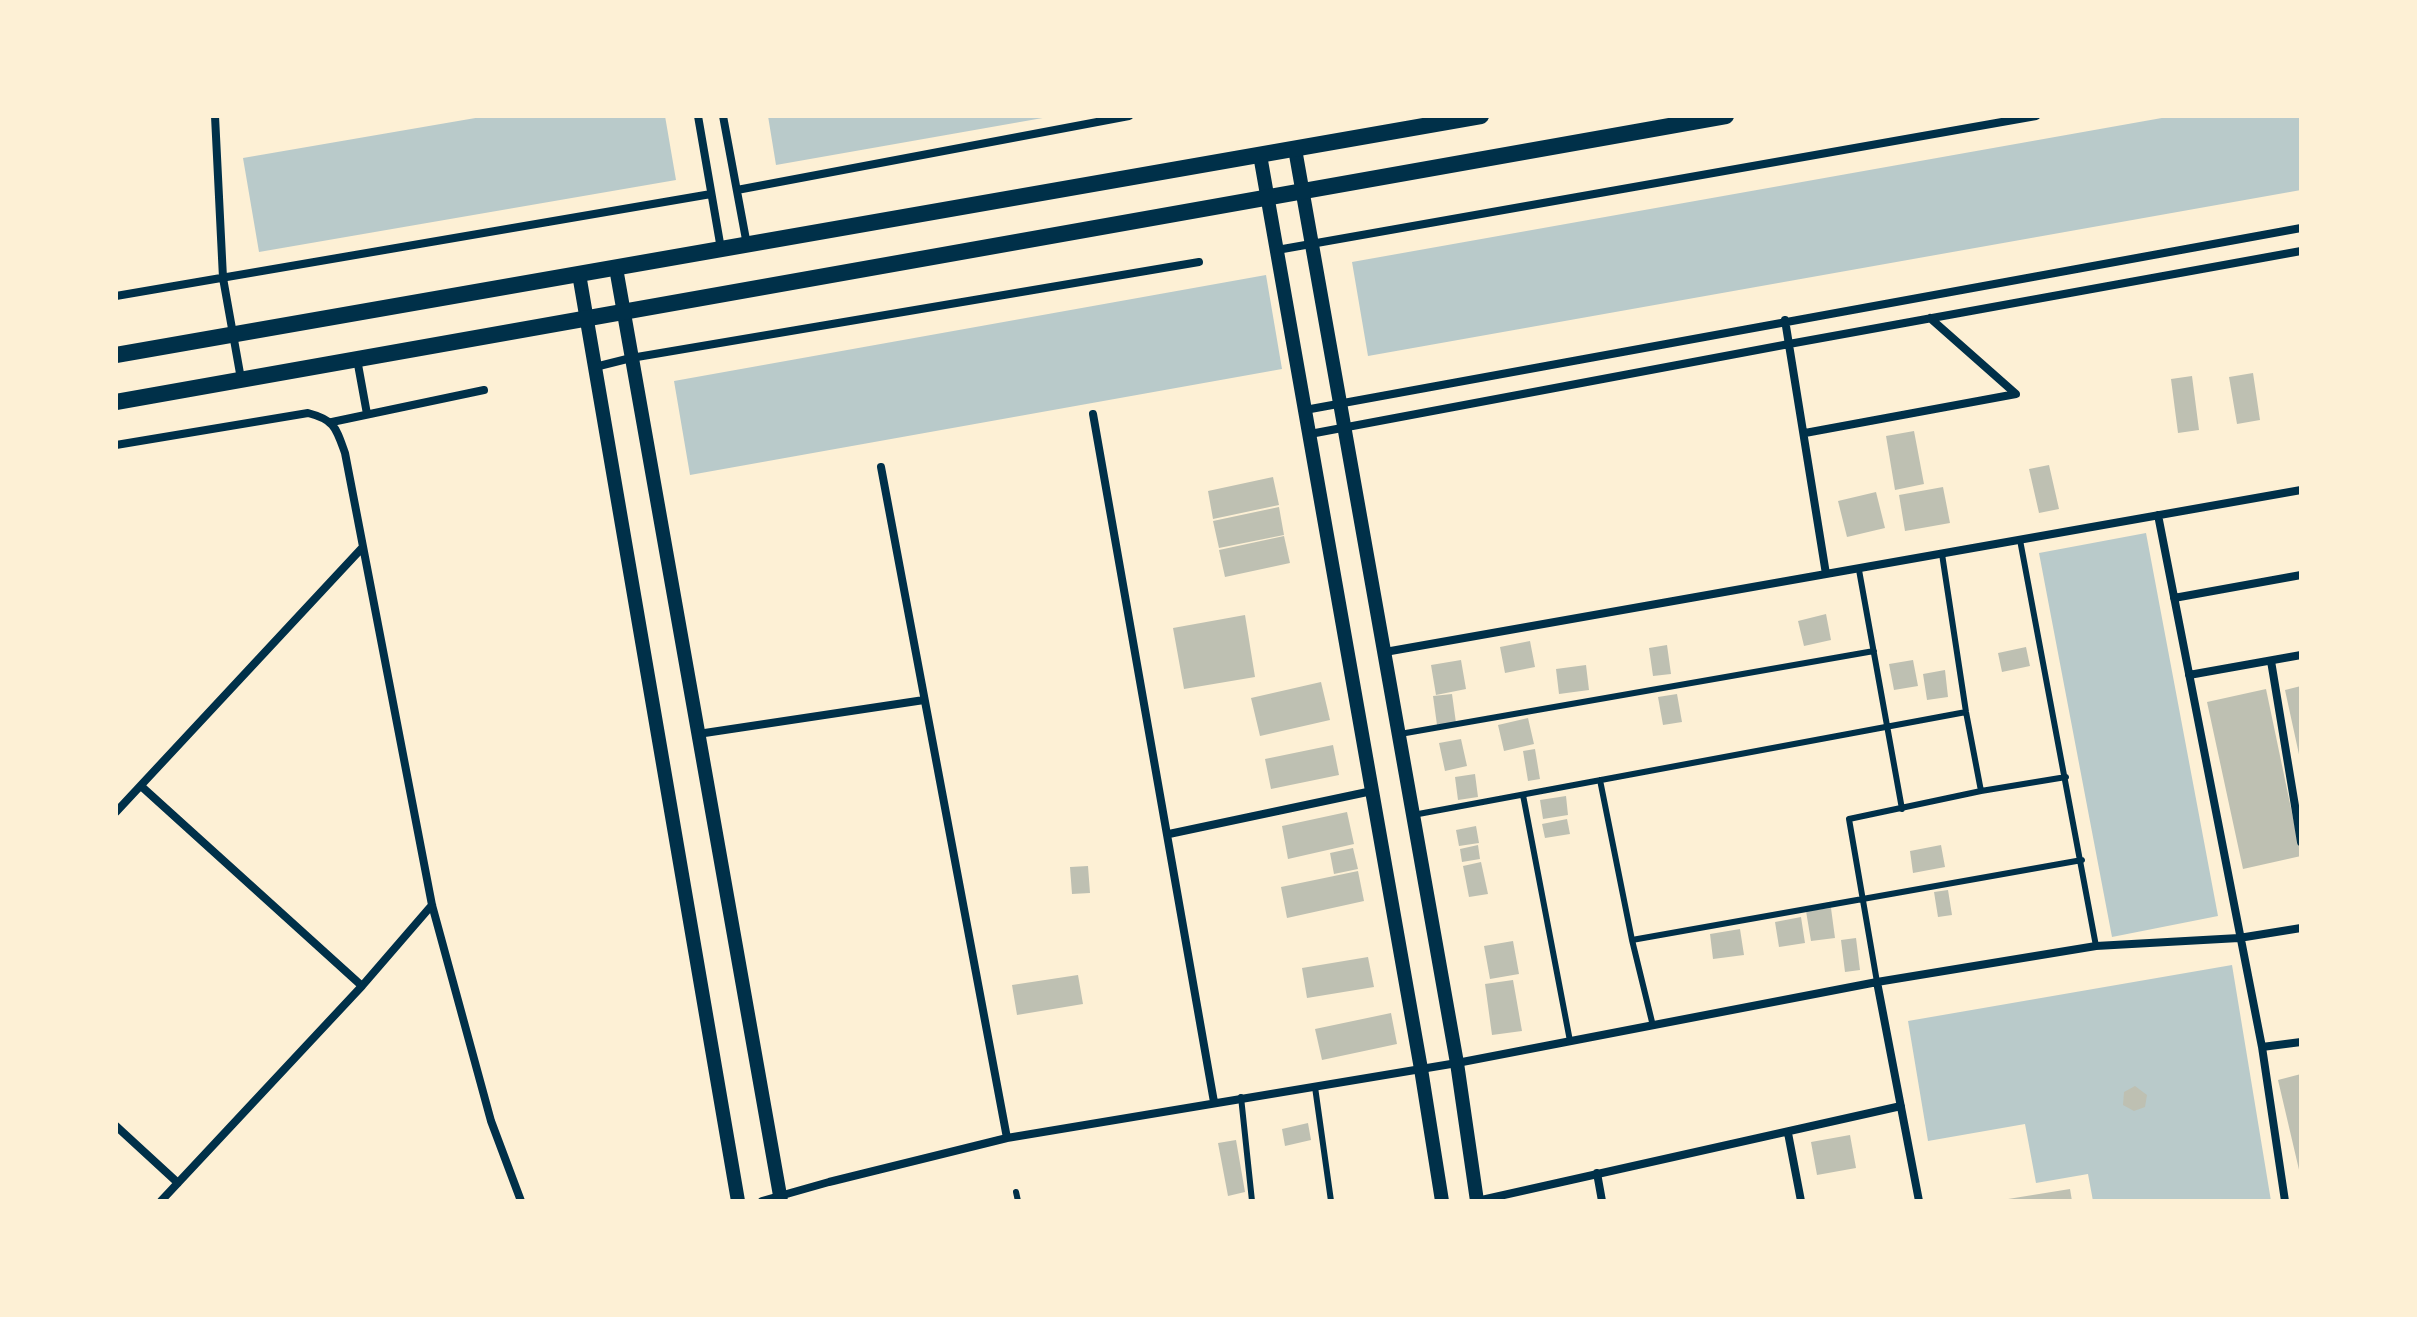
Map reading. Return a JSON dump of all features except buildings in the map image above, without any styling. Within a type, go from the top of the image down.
[{"type":"main road","points":[[116,355],[1481,116]]},
{"type":"main road","points":[[116,402],[1726,116]]},
{"type":"street","points":[[215,116],[223,278],[241,379]]},
{"type":"street","points":[[698,116],[721,250]]},
{"type":"street","points":[[723,116],[747,245]]},
{"type":"street","points":[[737,190],[1129,116]]},
{"type":"street","points":[[1277,250],[2036,116]]},
{"type":"street","points":[[1295,149],[1457,1063],[1477,1201],[1901,1106]]},
{"type":"street","points":[[1260,155],[1442,1201]]},
{"type":"street","points":[[116,296],[711,194]]},
{"type":"street","points":[[1305,410],[2301,228]]},
{"type":"street","points":[[1310,434],[2301,251]]},
{"type":"street","points":[[595,367],[631,358],[1199,262]]},
{"type":"street","points":[[616,268],[780,1198]]},
{"type":"street","points":[[579,274],[738,1201]]},
{"type":"street","points":[[1805,433],[2016,394],[1930,318]]},
{"type":"street","points":[[1785,320],[1826,574]]},
{"type":"street","points":[[357,359],[367,414]]},
{"type":"street","points":[[116,445],[289,415],[308,413],[332,422],[484,390]]},
{"type":"street","points":[[1093,414],[1214,1102]]},
{"type":"street","points":[[332,422],[345,453],[432,905],[491,1121],[521,1201]]},
{"type":"street","points":[[881,467],[1007,1138]]},
{"type":"street","points":[[1385,652],[2301,490]]},
{"type":"street","points":[[2158,515],[2262,1047],[2285,1201]]},
{"type":"street","points":[[116,812],[362,548]]},
{"type":"street","points":[[2174,598],[2301,575]]},
{"type":"street","points":[[2189,675],[2301,655]]},
{"type":"street","points":[[2271,661],[2301,842]]},
{"type":"street","points":[[698,734],[924,700]]},
{"type":"street","points":[[141,786],[362,986]]},
{"type":"street","points":[[1169,834],[1372,791]]},
{"type":"street","points":[[161,1201],[362,986],[432,905]]},
{"type":"street","points":[[762,1201],[1007,1138],[1457,1063],[1877,982],[2096,946],[2239,938],[2301,928]]},
{"type":"street","points":[[1877,982],[1919,1201]]},
{"type":"street","points":[[2262,1047],[2301,1042]]},
{"type":"street","points":[[116,1126],[178,1183]]},
{"type":"street","points":[[1788,1133],[1801,1201]]},
{"type":"street","points":[[1597,1173],[1602,1201]]},
{"type":"lane","points":[[2020,540],[2096,946]]},
{"type":"lane","points":[[1942,554],[1981,791]]},
{"type":"lane","points":[[1859,570],[1902,809]]},
{"type":"lane","points":[[1399,734],[1874,651]]},
{"type":"lane","points":[[1413,815],[1966,712]]},
{"type":"lane","points":[[1877,982],[1849,819],[1981,791],[2066,777]]},
{"type":"lane","points":[[1600,780],[1632,940],[1653,1026]]},
{"type":"lane","points":[[1523,795],[1570,1041]]},
{"type":"lane","points":[[1632,940],[2082,860]]},
{"type":"lane","points":[[1315,1087],[1331,1201]]},
{"type":"lane","points":[[1241,1097],[1252,1201]]},
{"type":"lane","points":[[1016,1192],[1018,1201]]},
{"type":"shaded area","points":[[487,116],[665,116],[676,180],[259,252],[243,158]]},
{"type":"shaded area","points":[[768,116],[1054,116],[776,165]]},
{"type":"shaded area","points":[[2173,116],[2301,116],[2301,190],[1368,356],[1352,262]]},
{"type":"shaded area","points":[[1266,275],[1282,369],[690,475],[674,381]]},
{"type":"shaded area","points":[[2146,533],[2218,916],[2112,937],[2039,553]]},
{"type":"shaded area","points":[[2232,965],[2271,1201],[2093,1201],[2088,1174],[2036,1183],[2025,1124],[1928,1141],[1908,1021]]}]
